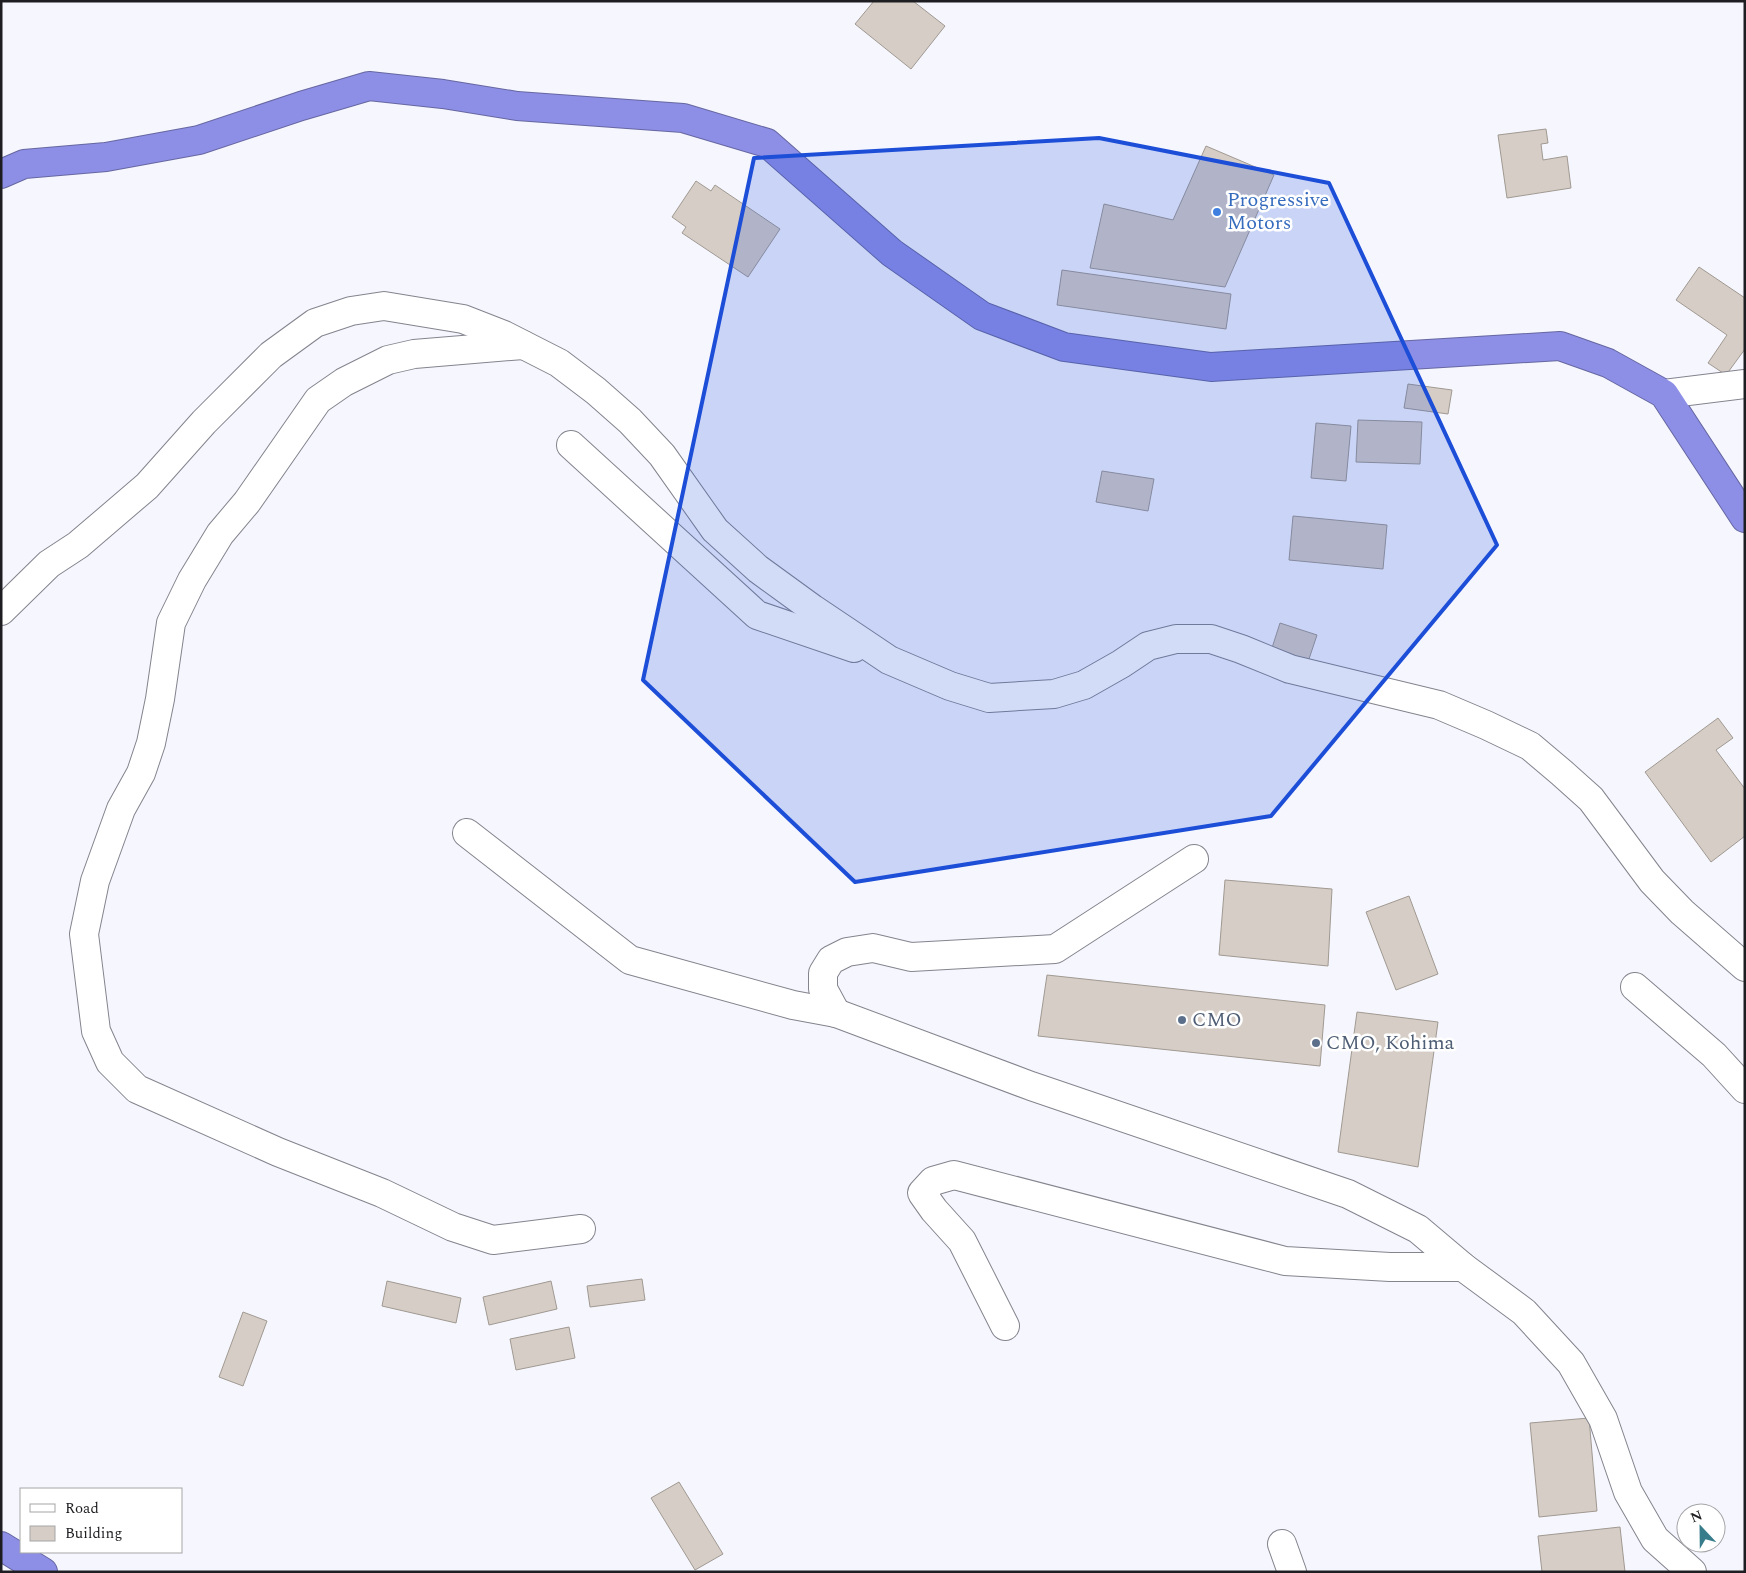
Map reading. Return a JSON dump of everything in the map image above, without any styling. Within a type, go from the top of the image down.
[{"type":"highway","points":[[1,174],[24,164],[106,157],[199,140],[301,106],[369,86],[443,94],[517,106],[683,118],[767,143],[892,252],[982,316],[1064,347],[1211,366],[1560,346],[1608,363],[1664,394],[1745,518]]},
{"type":"highway","points":[[1,1546],[43,1572]]},
{"type":"street","points":[[1,611],[49,564],[78,545],[147,486],[204,422],[271,355],[315,322],[351,311],[384,306],[463,319],[504,335],[559,364],[596,390],[630,421],[662,455],[715,530],[758,569],[889,660]]},
{"type":"street","points":[[524,345],[414,354],[388,360],[344,382],[318,400],[247,502],[220,534],[192,580],[171,623],[152,743],[141,773],[121,810],[95,881],[84,934],[96,1031],[110,1062],[137,1088],[278,1152],[382,1193],[453,1227],[493,1240],[581,1229]]},
{"type":"street","points":[[1664,394],[1745,384]]},
{"type":"street","points":[[570,445],[757,615],[889,660],[950,686],[989,698],[1054,694],[1084,685],[1148,646],[1176,639],[1211,639],[1290,669],[1439,705],[1486,724],[1530,746],[1592,799],[1652,881],[1682,912],[1745,967]]},
{"type":"street","points":[[467,833],[630,960],[793,1005],[836,1013],[1040,1090],[1348,1194],[1418,1229],[1463,1267],[1524,1312],[1571,1364],[1603,1419],[1628,1492],[1655,1538],[1692,1572]]},
{"type":"street","points":[[836,1013],[822,990],[823,973],[831,960],[846,952],[873,948],[911,957],[1055,949],[1194,858]]},
{"type":"street","points":[[1635,987],[1714,1055],[1745,1089]]},
{"type":"street","points":[[1005,1326],[962,1241],[934,1210],[922,1193],[933,1181],[954,1175],[1285,1261],[1390,1267],[1463,1267]]},
{"type":"street","points":[[1282,1544],[1292,1572]]},
{"type":"highlighted area","points":[[1099,138],[1329,183],[1497,545],[1271,816],[855,882],[643,680],[754,158]]},
{"type":"building","points":[[874,1],[913,1],[945,26],[911,69],[855,24]]},
{"type":"building","points":[[1546,129],[1548,143],[1541,144],[1543,160],[1567,156],[1571,188],[1507,198],[1498,135]]},
{"type":"building","name":"Progressive Motors","points":[[1206,146],[1274,175],[1225,287],[1090,268],[1104,204],[1173,220]]},
{"type":"building","points":[[696,181],[711,191],[715,185],[780,229],[748,277],[682,233],[686,227],[672,217]]},
{"type":"building","points":[[1699,267],[1745,298],[1745,349],[1726,375],[1708,363],[1727,335],[1676,300]]},
{"type":"building","points":[[1062,270],[1231,294],[1226,329],[1057,305]]},
{"type":"building","points":[[1408,384],[1452,390],[1448,414],[1404,408]]},
{"type":"building","points":[[1358,420],[1422,422],[1420,464],[1356,462]]},
{"type":"building","points":[[1316,423],[1351,426],[1346,481],[1311,478]]},
{"type":"building","points":[[1102,471],[1154,479],[1148,511],[1096,502]]},
{"type":"building","points":[[1293,516],[1387,525],[1383,569],[1289,560]]},
{"type":"building","points":[[1280,623],[1317,635],[1308,662],[1271,651]]},
{"type":"building","points":[[1718,718],[1733,738],[1716,750],[1745,789],[1745,836],[1711,862],[1645,772]]},
{"type":"building","name":"CMO","points":[[1225,880],[1332,889],[1328,966],[1219,955]]},
{"type":"building","points":[[1409,896],[1438,974],[1396,990],[1366,912]]},
{"type":"building","name":"CMO","points":[[1047,975],[1325,1005],[1320,1066],[1038,1036]]},
{"type":"building","points":[[1357,1012],[1438,1022],[1418,1167],[1338,1152]]},
{"type":"building","points":[[642,1279],[645,1300],[590,1307],[587,1286]]},
{"type":"building","points":[[387,1281],[461,1298],[456,1323],[382,1306]]},
{"type":"building","points":[[551,1281],[557,1309],[489,1325],[483,1297]]},
{"type":"building","points":[[243,1312],[267,1321],[243,1386],[219,1377]]},
{"type":"building","points":[[569,1327],[575,1358],[516,1370],[510,1339]]},
{"type":"building","points":[[1589,1418],[1597,1511],[1539,1517],[1530,1423]]},
{"type":"building","points":[[679,1482],[723,1554],[695,1570],[651,1498]]},
{"type":"building","points":[[1620,1527],[1625,1572],[1542,1572],[1538,1536]]},
{"type":"place","name":"Progressive Motors","points":[[1217,212]]},
{"type":"place","name":"CMO","points":[[1182,1020]]},
{"type":"place","name":"CMO, Kohima","points":[[1316,1043]]}]
